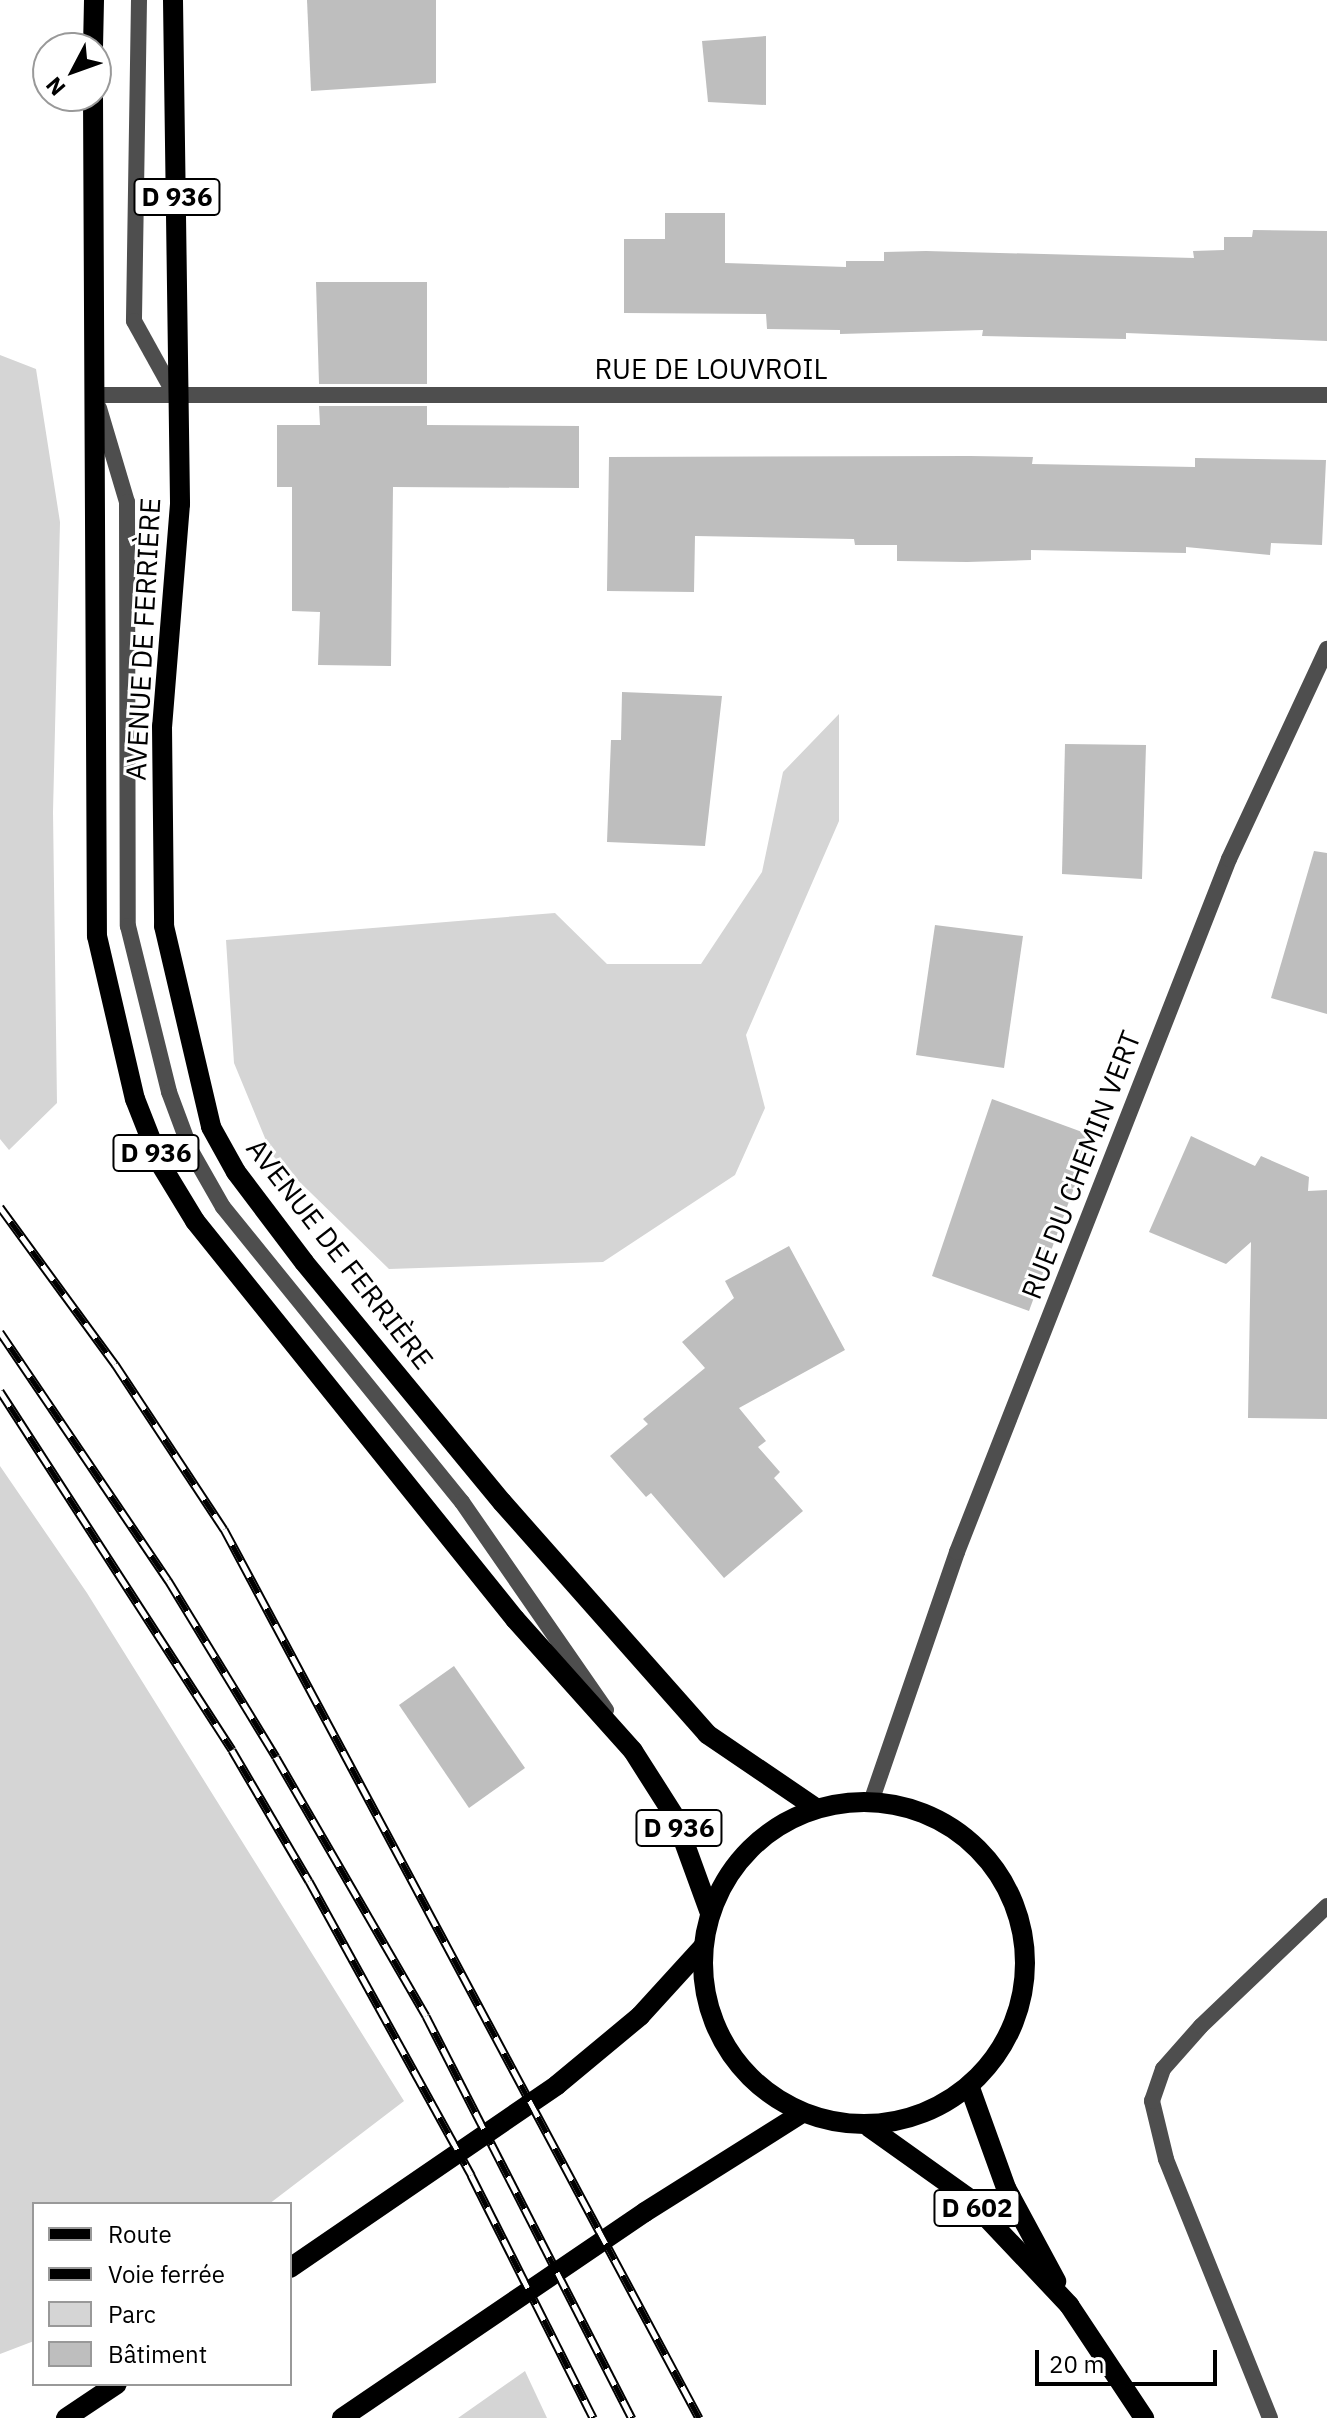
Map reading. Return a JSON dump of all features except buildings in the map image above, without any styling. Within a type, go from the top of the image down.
[{"type":"main road","points":[[93,32],[94,0]]},
{"type":"main road","name":"AVENUE DE FERRIÈRE","points":[[173,0],[179,284],[175,395],[180,504],[162,726],[164,926],[211,1127],[236,1172],[304,1262],[502,1502],[707,1734],[816,1808]]},
{"type":"main road","name":"AVENUE DE FERRIÈRE","points":[[93,112],[97,936],[140,1112],[161,1165],[195,1221],[515,1619],[633,1751],[675,1817],[710,1913]]},
{"type":"main road","points":[[873,1796],[945,1823],[985,1856],[1013,1899],[1026,1949],[1022,2001],[1003,2049],[970,2088],[933,2111],[869,2127],[802,2113],[759,2086],[726,2047],[706,1999],[703,1947],[710,1913],[743,1858],[770,1831],[816,1808],[873,1796]]},
{"type":"main road","points":[[292,2267],[557,2085],[640,2016],[703,1947]]},
{"type":"main road","name":"D 602","points":[[970,2088],[1006,2188],[1069,2305],[1144,2418]]},
{"type":"main road","points":[[342,2418],[645,2212],[802,2113]]},
{"type":"main road","name":"D 602","points":[[869,2127],[967,2197],[1069,2305]]},
{"type":"main road","points":[[66,2418],[114,2386]]},
{"type":"street","points":[[139,0],[134,321],[175,395]]},
{"type":"street","points":[[95,395],[127,502],[128,926],[169,1092],[191,1151],[223,1207],[462,1502],[633,1751]]},
{"type":"street","name":"RUE DE LOUVROIL","points":[[95,395],[1327,395]]},
{"type":"street","name":"RUE DU CHEMIN VERT","points":[[873,1796],[957,1552],[1229,859],[1327,649]]},
{"type":"street","points":[[1270,2418],[1166,2159],[1152,2101],[1163,2069],[1201,2026],[1327,1906]]},
{"type":"green space","points":[[0,355],[36,369],[60,522],[53,812],[57,1103],[9,1150],[0,1139]]},
{"type":"green space","points":[[839,714],[839,821],[746,1035],[765,1108],[735,1175],[603,1262],[389,1269],[272,1155],[234,1063],[226,940],[555,913],[607,964],[701,964],[762,872],[783,772]]},
{"type":"green space","points":[[0,1466],[87,1593],[404,2101],[272,2202],[32,2202],[32,2342],[0,2354]]},
{"type":"green space","points":[[525,2371],[547,2418],[458,2418]]},
{"type":"railway","points":[[0,1207],[115,1364],[224,1529],[699,2418]]},
{"type":"railway","points":[[0,1332],[168,1580],[276,1757],[426,2016],[632,2418]]},
{"type":"railway","points":[[0,1391],[232,1750],[309,1881],[471,2175],[593,2418]]}]
